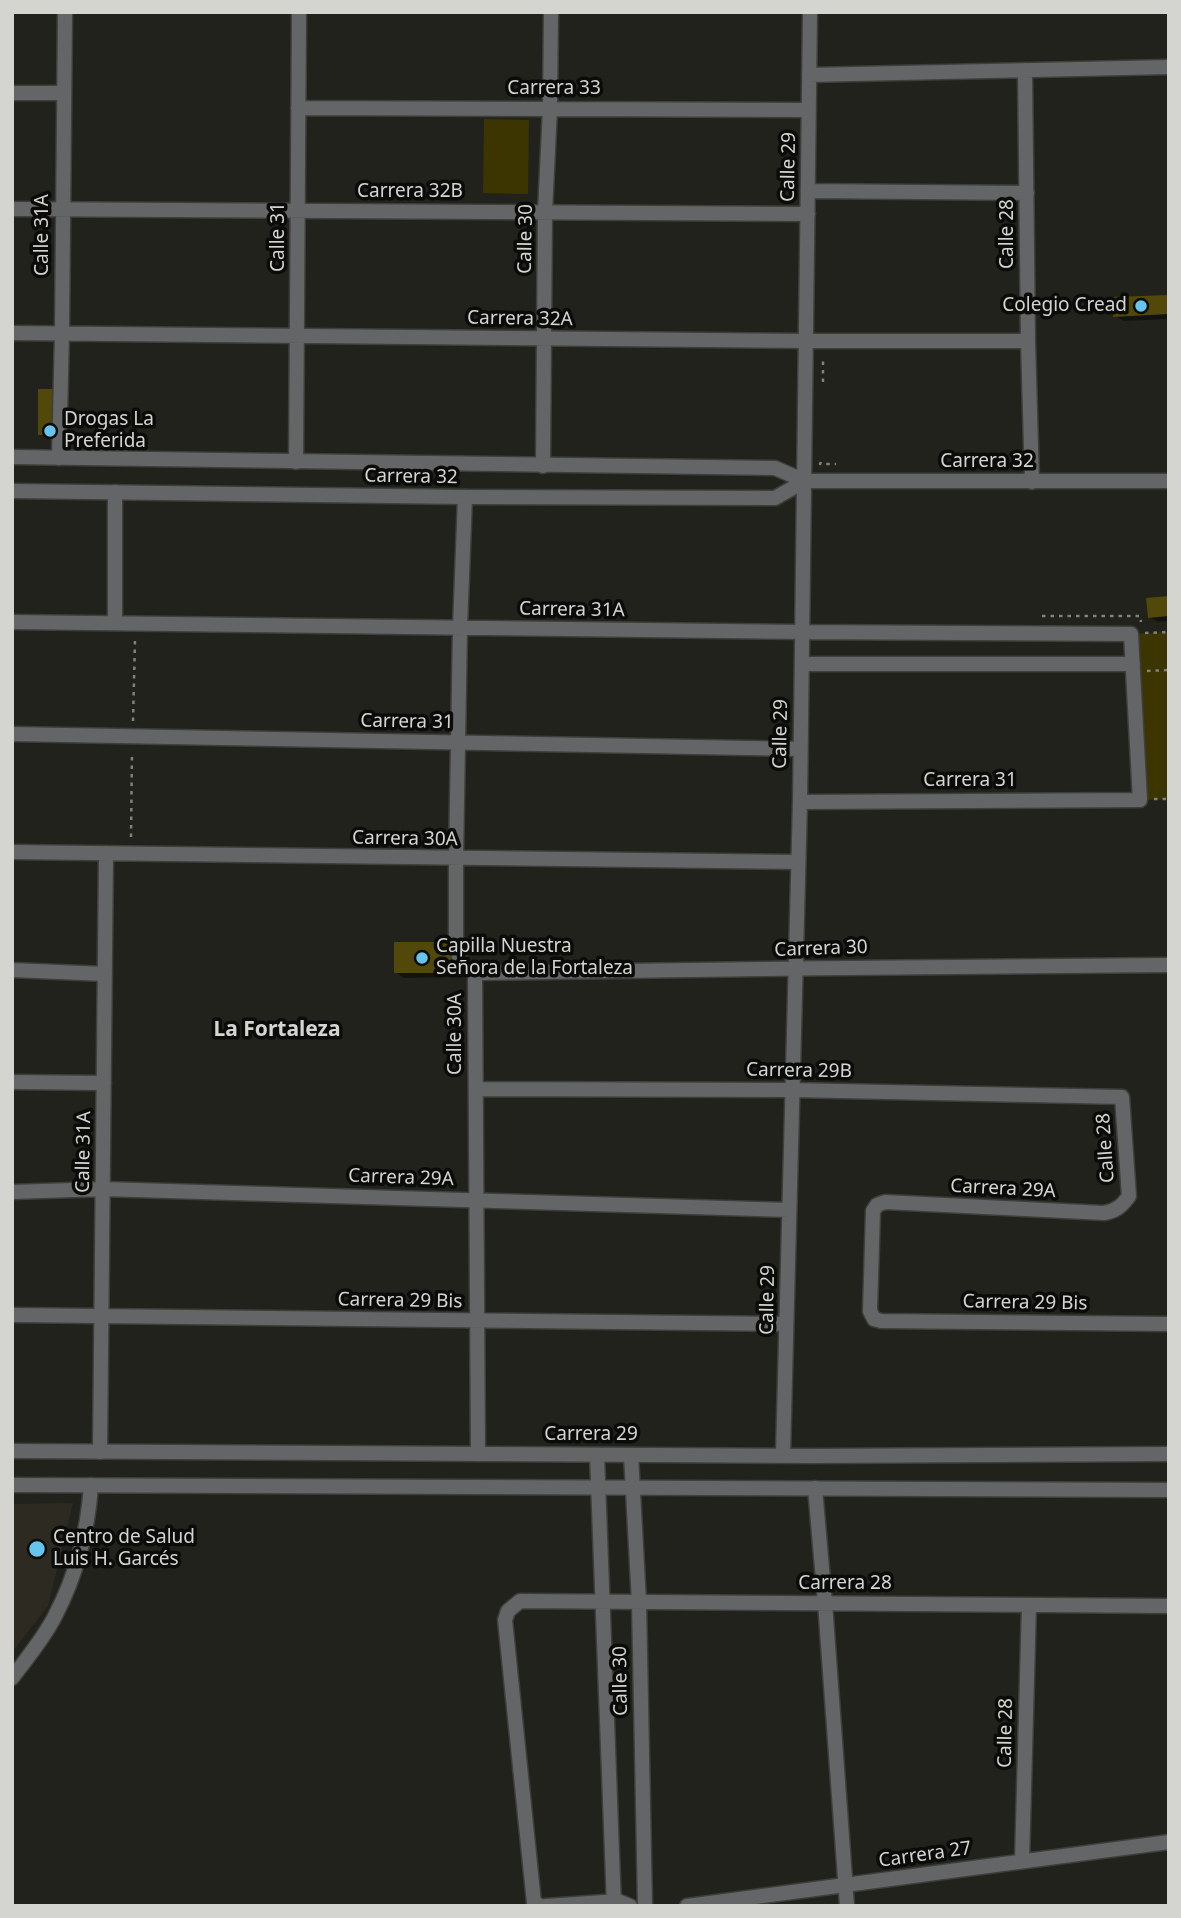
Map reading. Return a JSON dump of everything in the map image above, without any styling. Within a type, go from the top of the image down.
[{"type":"street","name":"Calle 31A","points":[[59,457],[65,12]]},
{"type":"street","name":"Calle 31","points":[[296,462],[299,12]]},
{"type":"street","name":"Calle 30","points":[[543,466],[545,212],[551,12]]},
{"type":"street","name":"Calle 29","points":[[783,1455],[800,802],[810,12]]},
{"type":"street","points":[[809,75],[1169,67]]},
{"type":"street","name":"Calle 28","points":[[1026,70],[1032,482]]},
{"type":"street","points":[[12,93],[64,93]]},
{"type":"street","name":"Carrera 33","points":[[298,108],[809,110]]},
{"type":"street","points":[[808,191],[1027,193]]},
{"type":"street","name":"Carrera 32B","points":[[12,209],[808,214]]},
{"type":"street","name":"Carrera 32A","points":[[12,333],[1028,341]]},
{"type":"street","name":"Carrera 32","points":[[12,457],[775,468],[805,481],[1169,481]]},
{"type":"street","name":"Carrera 32","points":[[12,491],[775,498],[805,481]]},
{"type":"street","points":[[115,492],[115,623]]},
{"type":"street","name":"Calle 30A","points":[[465,497],[460,628],[456,947],[462,965],[475,973],[478,1454]]},
{"type":"street","name":"Carrera 31A","points":[[12,622],[1136,634]]},
{"type":"street","points":[[802,664],[1133,668],[1136,634]]},
{"type":"street","name":"Carrera 31","points":[[800,802],[1140,800],[1133,668]]},
{"type":"street","name":"Carrera 31","points":[[12,734],[800,749]]},
{"type":"street","name":"Carrera 30A","points":[[12,852],[798,862]]},
{"type":"street","name":"Calle 31A","points":[[100,1452],[106,853]]},
{"type":"street","name":"Carrera 30","points":[[475,973],[795,970],[891,966],[1169,965]]},
{"type":"street","points":[[12,970],[105,974]]},
{"type":"street","points":[[12,1082],[104,1083]]},
{"type":"street","name":"Carrera 29B","points":[[476,1089],[792,1090],[1122,1097]]},
{"type":"street","name":"Calle 28","points":[[1122,1097],[1129,1196]]},
{"type":"street","name":"Carrera 29A","points":[[12,1192],[103,1189],[789,1210]]},
{"type":"street","name":"Carrera 29A","points":[[881,1321],[874,1318],[870,1311],[873,1211],[877,1205],[885,1202],[1104,1213],[1123,1205],[1129,1196]]},
{"type":"street","name":"Carrera 29 Bis","points":[[12,1315],[786,1324]]},
{"type":"street","name":"Carrera 29 Bis","points":[[881,1321],[1169,1324]]},
{"type":"street","name":"Carrera 29","points":[[12,1451],[597,1455],[1169,1454]]},
{"type":"street","name":"Calle 30","points":[[597,1455],[614,1904]]},
{"type":"street","name":"Calle 30","points":[[631,1455],[639,1602],[645,1906]]},
{"type":"street","points":[[12,1485],[1169,1490]]},
{"type":"street","points":[[12,1678],[38,1645],[66,1594],[81,1544],[91,1485]]},
{"type":"street","points":[[815,1488],[847,1906]]},
{"type":"street","name":"Carrera 28","points":[[543,1906],[534,1903],[505,1620],[508,1611],[520,1601],[1169,1606]]},
{"type":"street","name":"Calle 28","points":[[1022,1861],[1029,1605]]},
{"type":"street","name":"Carrera 27","points":[[687,1906],[1169,1842]]},
{"type":"street","points":[[543,1906],[614,1904],[622,1901],[630,1906]]},
{"type":"path","points":[[1033,616],[1140,616],[1136,634],[1169,632]]},
{"type":"path","points":[[1133,668],[1169,670]]},
{"type":"shaded area","points":[[484,119],[529,120],[528,194],[483,193]]},
{"type":"shaded area","points":[[1169,632],[1169,799],[1140,800],[1131,634]]},
{"type":"shaded area","name":"Centro de Salud Luis H. Garcés","points":[[73,1503],[48,1606],[12,1652],[12,1504]]},
{"type":"building","name":"Colegio Cread","points":[[1169,295],[1169,314],[1113,317],[1112,297]]},
{"type":"building","points":[[38,389],[53,389],[53,435],[38,435]]},
{"type":"building","points":[[1169,596],[1169,616],[1148,618],[1146,598]]},
{"type":"building","name":"Capilla Nuestra Señora de la Fortaleza","points":[[394,942],[451,942],[451,973],[394,973]]},
{"type":"place","name":"Colegio Cread","points":[[1141,306]]},
{"type":"place","name":"Drogas La Preferida","points":[[50,431]]},
{"type":"place","name":"Capilla Nuestra Señora de la Fortaleza","points":[[422,958]]},
{"type":"place","name":"Centro de Salud Luis H. Garcés","points":[[37,1549]]},
{"type":"district","name":"La Fortaleza","points":[[277,1030]]}]
